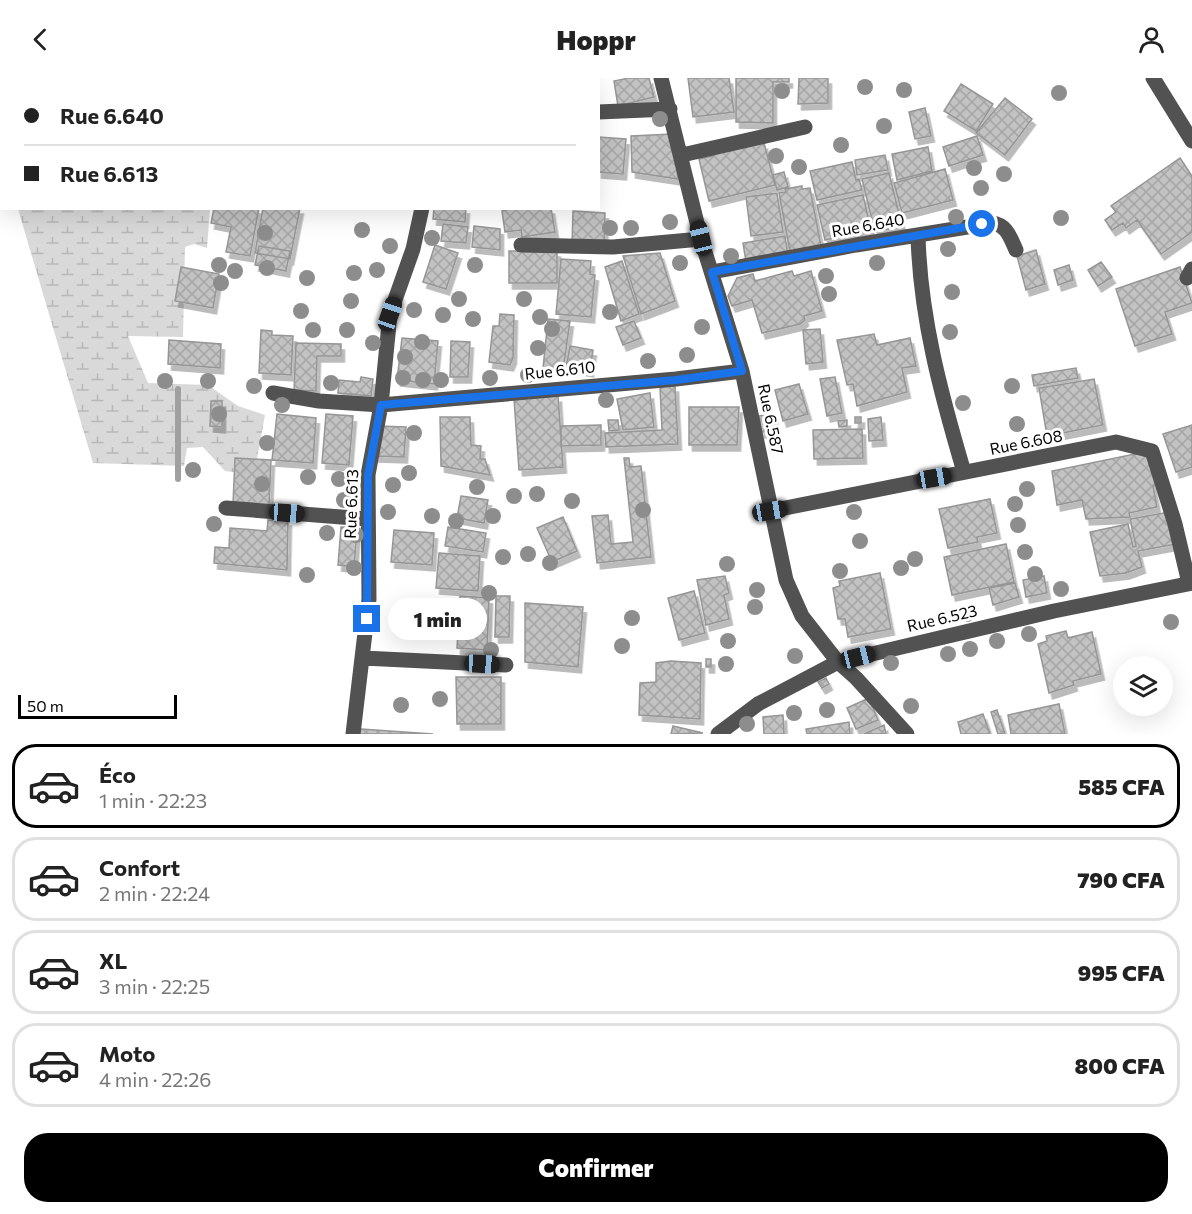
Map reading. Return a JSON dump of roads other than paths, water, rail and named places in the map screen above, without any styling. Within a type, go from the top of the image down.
[{"type":"street","name":"Rue 6.587","points":[[661,78],[701,238],[742,371],[786,580],[802,616],[838,662],[856,678],[907,734]]},
{"type":"street","points":[[1153,78],[1192,141]]},
{"type":"street","points":[[600,112],[670,109]]},
{"type":"street","points":[[682,155],[806,127]]},
{"type":"street","name":"Rue 6.613","points":[[352,734],[369,599],[368,475],[381,405],[390,314],[413,249],[422,210]]},
{"type":"street","name":"Rue 6.640","points":[[712,272],[992,223],[999,224],[1008,231],[1016,250]]},
{"type":"street","points":[[918,235],[923,298],[936,374],[964,472]]},
{"type":"street","points":[[521,245],[613,247],[701,238]]},
{"type":"street","name":"Rue 6.610","points":[[273,393],[319,401],[381,405],[676,380],[742,371]]},
{"type":"street","name":"Rue 6.608","points":[[770,511],[1116,442],[1152,451],[1176,524],[1190,583]]},
{"type":"street","points":[[226,508],[367,519]]},
{"type":"street","name":"Rue 6.523","points":[[718,734],[758,704],[838,662],[1042,614],[1190,583]]},
{"type":"street","points":[[363,658],[506,665]]},
{"type":"waterway","points":[[178,389],[178,479]]}]
